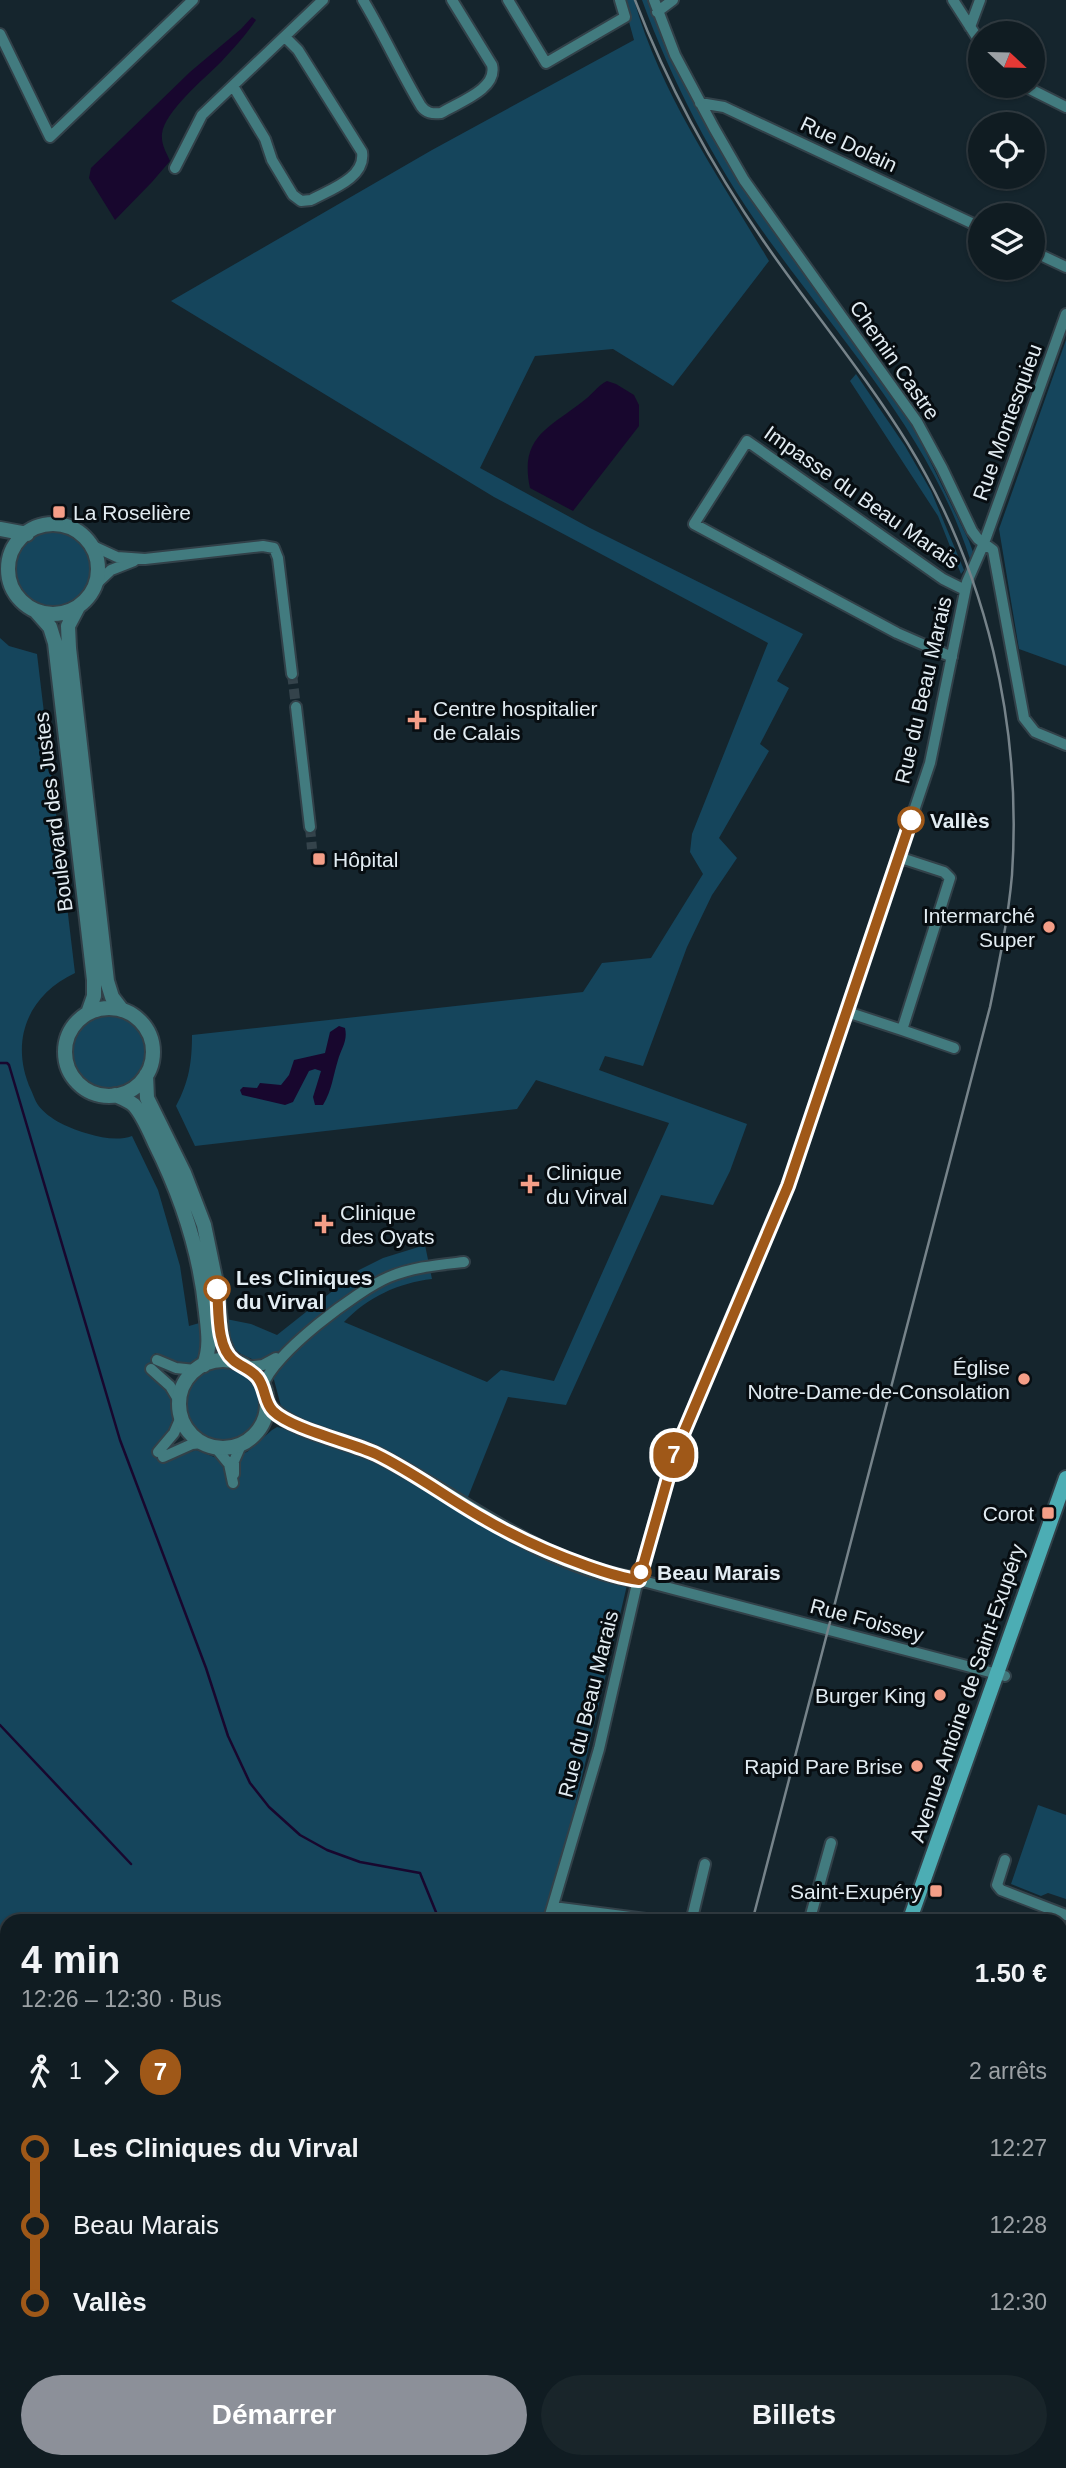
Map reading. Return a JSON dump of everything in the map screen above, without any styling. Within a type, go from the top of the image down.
[{"type":"main road","name":"Avenue Antoine de Saint-Exupéry","points":[[920,1914],[1066,1478]]},
{"type":"main road","name":"Avenue Antoine de Saint-Exupéry","points":[[912,1914],[1066,1502]]},
{"type":"street","points":[[0,34],[50,137],[193,0]]},
{"type":"street","points":[[175,168],[202,115],[323,0]]},
{"type":"street","points":[[363,0],[421,106],[425,111],[435,114],[488,85],[494,73],[492,65],[452,0]]},
{"type":"street","points":[[508,0],[547,63],[625,17],[620,0]]},
{"type":"street","name":"Chemin Castre","points":[[654,0],[670,44],[700,103],[759,203],[917,422],[972,531],[995,554],[1024,718],[1035,732],[1066,745]]},
{"type":"street","points":[[657,12],[673,0]]},
{"type":"street","points":[[953,0],[968,24]]},
{"type":"street","points":[[972,21],[980,0]]},
{"type":"street","points":[[233,86],[265,139],[272,160],[301,201],[311,200],[358,172],[363,163],[362,152],[298,50],[285,37]]},
{"type":"street","points":[[1045,96],[1066,107]]},
{"type":"street","name":"Rue Dolain","points":[[700,103],[715,104],[736,112],[968,221]]},
{"type":"street","points":[[1045,257],[1066,267]]},
{"type":"street","name":"Rue Montesquieu","points":[[984,543],[1066,314]]},
{"type":"street","name":"Impasse du Beau Marais","points":[[952,657],[905,637],[694,524],[747,441],[943,579],[965,590]]},
{"type":"street","points":[[91,545],[98,567],[95,584],[78,607],[57,614],[35,610],[26,605],[16,593],[4,561],[27,534],[42,526],[58,525],[75,530],[91,545],[117,557],[145,559],[263,546],[274,548],[278,558],[292,674]]},
{"type":"street","points":[[0,529],[27,534]]},
{"type":"street","name":"Rue du Beau Marais","points":[[551,1914],[599,1749],[661,1497],[677,1447],[788,1186],[847,1012],[933,752],[965,590],[984,543]]},
{"type":"street","points":[[95,584],[115,568],[145,559]]},
{"type":"street","name":"Boulevard des Justes","points":[[78,607],[68,626],[69,648],[107,981],[112,998],[122,1010]]},
{"type":"street","name":"Boulevard des Justes","points":[[35,610],[50,627],[55,643],[94,980],[94,996],[88,1013]]},
{"type":"street","points":[[296,706],[310,827]]},
{"type":"street","points":[[898,858],[944,872],[950,878],[901,1030]]},
{"type":"street","points":[[146,1074],[131,1089],[115,1095],[100,1095],[86,1089],[75,1079],[67,1066],[65,1051],[68,1036],[79,1020],[88,1013],[104,1008],[122,1010],[137,1018],[150,1038],[152,1058],[146,1074],[147,1098],[181,1165],[204,1226],[215,1278],[222,1339],[228,1354],[257,1376],[263,1386],[267,1404],[264,1422],[256,1434]]},
{"type":"street","points":[[847,1012],[954,1048]]},
{"type":"street","points":[[115,1095],[132,1104],[141,1116],[171,1176],[191,1226],[201,1271],[208,1324],[208,1350],[200,1368],[183,1385],[179,1401],[181,1417],[188,1432],[202,1443],[216,1448],[241,1445],[256,1434],[279,1425],[309,1429]]},
{"type":"street","points":[[179,1401],[154,1365],[200,1368],[219,1360],[263,1365],[293,1346],[351,1299],[382,1280],[419,1268],[464,1262]]},
{"type":"street","points":[[263,1386],[270,1370],[293,1346]]},
{"type":"street","points":[[267,1404],[282,1418],[376,1454],[498,1527],[541,1548],[596,1569],[639,1580]]},
{"type":"street","points":[[181,1417],[161,1455],[202,1443]]},
{"type":"street","points":[[216,1448],[229,1464],[233,1483],[234,1461],[241,1445]]},
{"type":"street","name":"Rue Foissey","points":[[639,1580],[1001,1675]]},
{"type":"street","points":[[811,1914],[831,1843]]},
{"type":"street","points":[[1005,1860],[997,1885],[1001,1890],[1054,1914]]},
{"type":"street","points":[[693,1914],[705,1864]]},
{"type":"street","points":[[553,1907],[607,1914]]},
{"type":"shaded area","points":[[623,0],[634,0],[659,69],[675,102],[769,261],[673,386],[613,349],[535,356],[480,468],[590,528],[803,634],[777,681],[789,688],[760,744],[769,751],[719,838],[737,858],[712,895],[687,947],[643,1066],[605,1056],[599,1070],[747,1124],[730,1171],[713,1205],[661,1195],[566,1405],[508,1397],[462,1512],[521,1546],[627,1585],[573,1815],[545,1914],[0,1914],[0,638],[9,646],[37,654],[75,973],[45,994],[27,1021],[22,1054],[25,1072],[37,1103],[54,1119],[99,1137],[116,1139],[132,1136],[158,1190],[180,1266],[189,1326],[203,1322],[202,1348],[196,1359],[184,1366],[155,1353],[146,1371],[169,1390],[174,1418],[171,1429],[152,1449],[164,1462],[196,1450],[222,1460],[247,1452],[277,1427],[302,1432],[282,1410],[273,1376],[227,1342],[226,1319],[251,1324],[277,1335],[359,1270],[383,1258],[425,1245],[432,1279],[407,1284],[373,1298],[344,1322],[487,1382],[501,1370],[554,1381],[669,1123],[536,1080],[517,1109],[195,1146],[176,1106],[189,1072],[192,1035],[583,992],[602,963],[651,958],[703,874],[690,852],[692,834],[768,643],[494,497],[171,301],[432,150],[634,40]]},
{"type":"shaded area","points":[[642,0],[647,0],[671,54],[739,182],[912,424],[969,541],[973,552],[970,559],[954,515],[910,434],[735,190],[683,96]]},
{"type":"shaded area","points":[[252,17],[256,20],[244,36],[170,116],[164,125],[162,138],[170,161],[115,220],[89,178],[91,168],[190,72]]},
{"type":"shaded area","points":[[1066,340],[1066,666],[1019,649],[999,529]]},
{"type":"shaded area","points":[[856,374],[905,446],[931,491],[964,570],[961,574],[938,516],[850,381]]},
{"type":"shaded area","points":[[607,381],[634,395],[639,405],[639,426],[573,511],[530,488],[529,457],[533,445],[548,427]]},
{"type":"shaded area","points":[[53,532],[74,538],[84,548],[90,569],[84,590],[74,600],[53,606],[32,600],[22,590],[16,569],[22,548],[32,538]]},
{"type":"shaded area","points":[[109,1014],[123,1017],[135,1025],[143,1037],[146,1051],[143,1065],[135,1077],[123,1085],[109,1088],[95,1085],[83,1077],[75,1065],[72,1051],[75,1037],[83,1025],[95,1017]]},
{"type":"shaded area","points":[[339,1026],[345,1028],[345,1041],[323,1105],[315,1105],[313,1097],[321,1071],[315,1069],[309,1071],[293,1102],[285,1105],[242,1095],[240,1090],[243,1087],[257,1088],[260,1083],[281,1085],[289,1075],[294,1060],[325,1053],[330,1032]]},
{"type":"shaded area","points":[[223,1367],[237,1370],[249,1378],[257,1390],[260,1404],[257,1418],[249,1430],[237,1438],[223,1441],[209,1438],[197,1430],[189,1418],[186,1404],[189,1390],[197,1378],[209,1370]]},
{"type":"shaded area","points":[[1038,1805],[1066,1815],[1066,1899],[1048,1893],[1041,1896],[1011,1884]]},
{"type":"waterway","points":[[0,1063],[9,1065],[120,1440],[206,1668],[228,1736],[250,1783],[269,1807],[300,1835],[327,1850],[360,1862],[420,1873],[437,1914]]},
{"type":"waterway","points":[[0,1725],[131,1864]]},
{"type":"tunnel","points":[[292,674],[296,707]]},
{"type":"tunnel","points":[[310,827],[312,849]]},
{"type":"railway","points":[[635,0],[664,69],[717,169],[757,232],[893,421],[936,493],[978,598],[993,652],[1011,763],[1014,819],[1012,875],[1006,925],[990,1007],[754,1914]]},
{"type":"bus line","name":"7","points":[[217,1289],[222,1339],[226,1350],[235,1362],[249,1368],[257,1376],[263,1386],[267,1404],[277,1415],[294,1424],[376,1454],[480,1517],[541,1548],[596,1569],[639,1580],[675,1453],[788,1186],[911,820]]},
{"type":"place","name":"La Roselière","points":[[59,512]]},
{"type":"place","name":"Centre hospitalier de Calais","points":[[417,720]]},
{"type":"place","name":"Vallès","points":[[911,820]]},
{"type":"place","name":"Hôpital","points":[[319,859]]},
{"type":"place","name":"Intermarché Super","points":[[1049,927]]},
{"type":"place","name":"Clinique du Virval","points":[[530,1184]]},
{"type":"place","name":"Clinique des Oyats","points":[[324,1224]]},
{"type":"place","name":"Les Cliniques du Virval","points":[[217,1289]]},
{"type":"place","name":"Église Notre-Dame-de-Consolation","points":[[1024,1379]]},
{"type":"place","name":"Corot","points":[[1048,1513]]},
{"type":"place","name":"Beau Marais","points":[[641,1572]]},
{"type":"place","name":"Burger King","points":[[940,1695]]},
{"type":"place","name":"Rapid Pare Brise","points":[[917,1766]]},
{"type":"place","name":"Saint-Exupéry","points":[[936,1891]]}]
